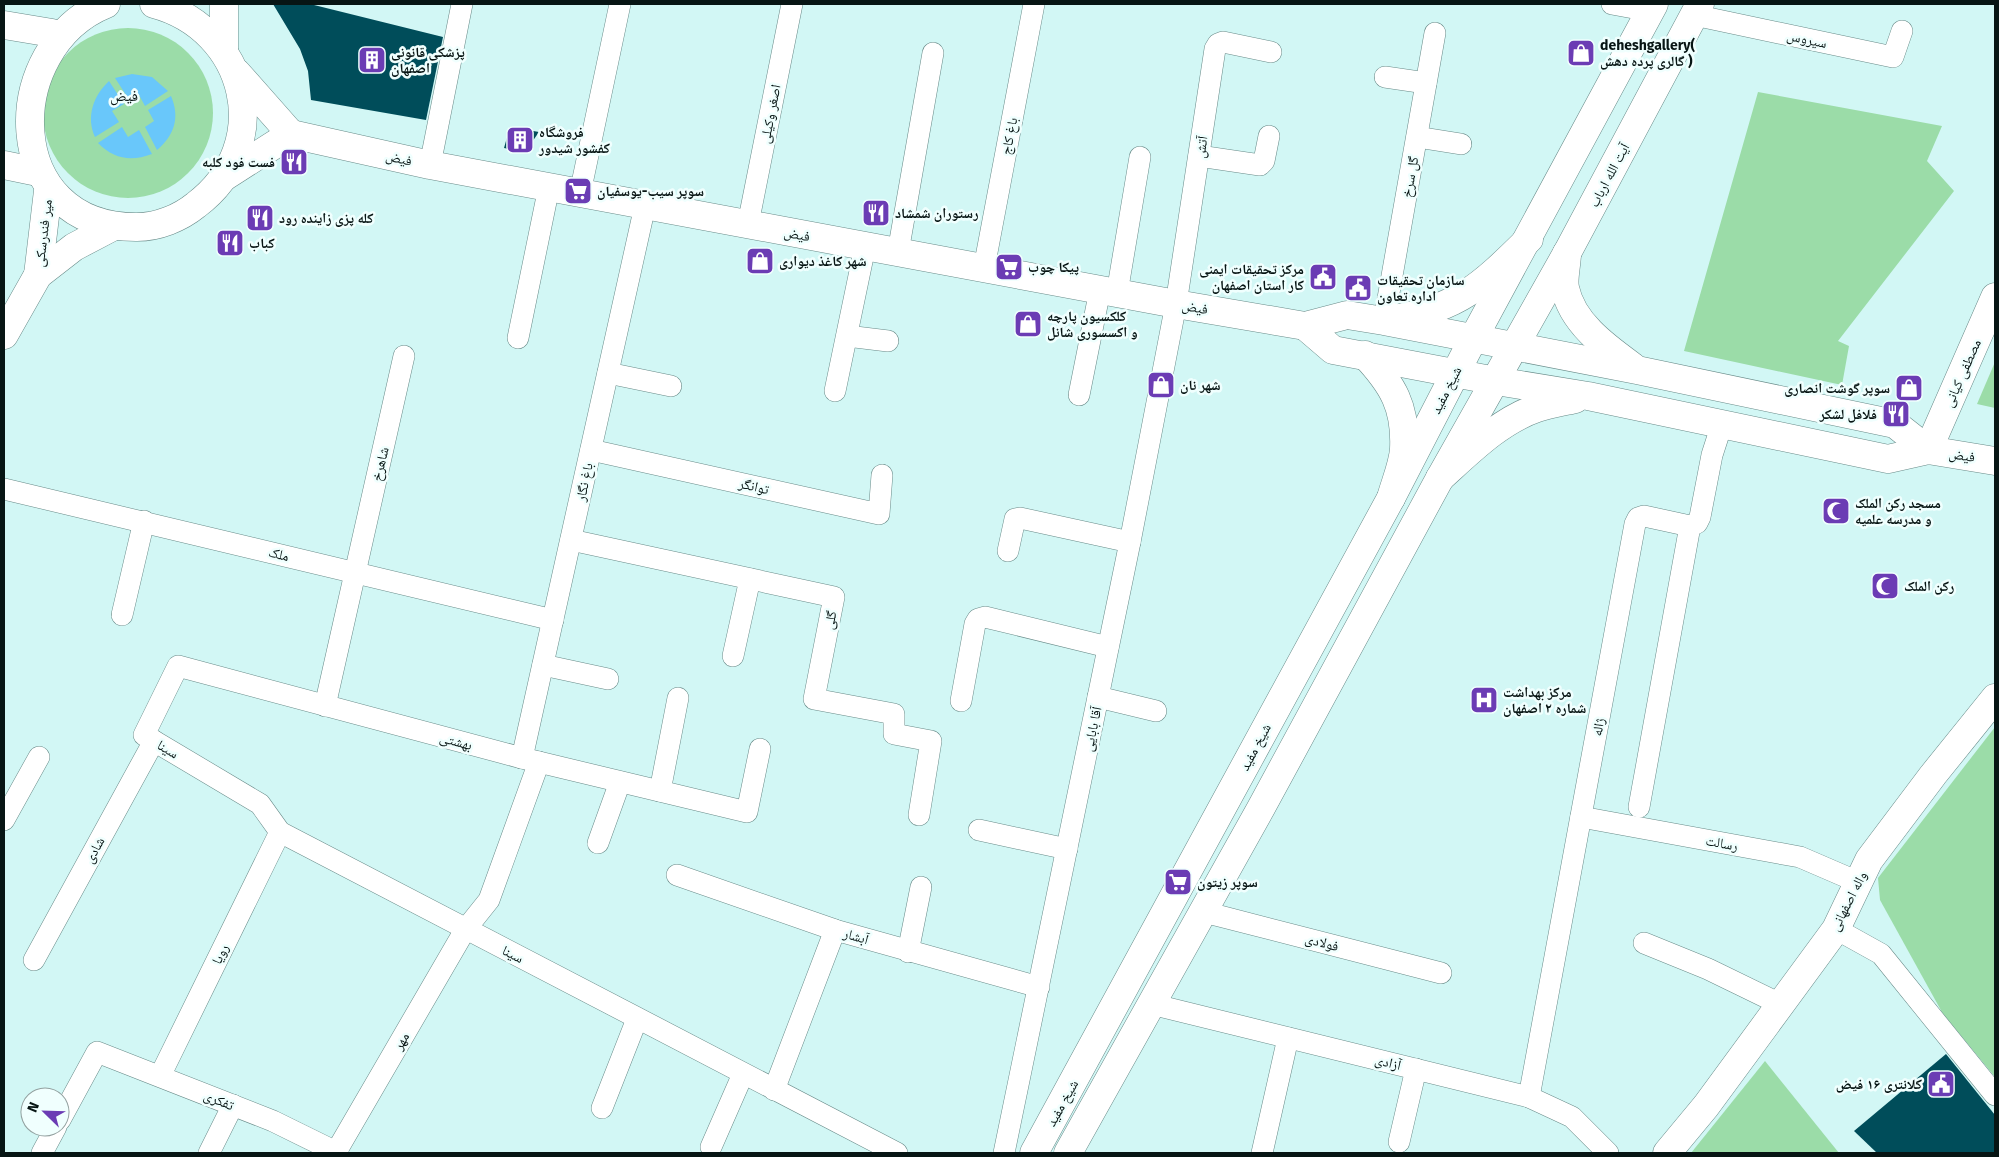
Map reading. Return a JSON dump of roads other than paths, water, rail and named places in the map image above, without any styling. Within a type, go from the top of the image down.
[{"type":"main road","points":[[40,181],[21,140],[18,124],[19,98],[25,74],[36,52],[52,33],[68,20],[87,10],[106,4]]},
{"type":"main road","points":[[154,4],[170,8],[191,18],[209,32],[229,60],[291,134],[224,177]]},
{"type":"main road","points":[[4,165],[40,181],[75,212],[90,220],[114,226],[140,227],[164,222],[188,212],[208,196],[224,177],[237,152],[243,125],[242,98],[229,60],[224,4]]},
{"type":"main road","points":[[1473,339],[1529,240],[1652,8]]},
{"type":"main road","name":"آیت الله ارباب","points":[[1515,346],[1567,253],[1697,9]]},
{"type":"main road","points":[[4,25],[52,33]]},
{"type":"main road","name":"فیض","points":[[291,134],[430,165],[580,192],[645,206],[1108,292],[1305,326]]},
{"type":"main road","name":"میر فندرسکی","points":[[38,275],[40,181]]},
{"type":"main road","points":[[4,335],[38,275],[74,246],[114,226]]},
{"type":"main road","points":[[1384,321],[1418,315],[1454,302],[1484,283],[1529,240]]},
{"type":"main road","points":[[1567,253],[1565,288],[1574,310],[1598,341],[1637,370]]},
{"type":"main road","name":"مصطفی کیانی","points":[[1928,450],[1995,297]]},
{"type":"main road","points":[[1305,326],[1347,315],[1637,370],[1895,424],[1928,450]]},
{"type":"main road","points":[[1305,326],[1333,350],[1455,374],[1588,396],[1888,459],[1928,450]]},
{"type":"main road","name":"شیخ مفید","points":[[1034,1153],[1391,498],[1473,339]]},
{"type":"main road","points":[[1068,1153],[1255,820],[1440,478],[1515,346]]},
{"type":"main road","points":[[1365,355],[1381,373],[1400,406],[1404,450],[1391,498]]},
{"type":"main road","points":[[1440,478],[1480,442],[1510,420],[1536,408],[1588,396]]},
{"type":"main road","name":"فیض","points":[[1928,450],[1995,461]]},
{"type":"main road","name":"واله اصفهانی","points":[[1667,1153],[1706,1106],[1836,929],[1869,860],[1933,775],[1995,698]]},
{"type":"main road","points":[[1253,750],[1256,760],[1264,767],[1275,768],[1284,764]]},
{"type":"main road","points":[[1224,804],[1235,798],[1246,799],[1254,808],[1255,820]]},
{"type":"street","points":[[430,165],[462,4]]},
{"type":"street","points":[[580,192],[620,4]]},
{"type":"street","name":"اصغر وکیلی","points":[[748,224],[792,4]]},
{"type":"street","name":"باغ کاج","points":[[984,268],[1034,4]]},
{"type":"street","points":[[1612,4],[1652,8]]},
{"type":"street","name":"سیروس","points":[[1697,9],[1894,57],[1902,31]]},
{"type":"street","name":"گل سرخ","points":[[1384,321],[1435,33]]},
{"type":"street","name":"آتش","points":[[1176,304],[1215,49],[1218,44],[1223,42],[1271,52]]},
{"type":"street","points":[[898,252],[932,53]]},
{"type":"street","points":[[1385,77],[1426,84]]},
{"type":"street","points":[[1199,156],[1260,165],[1264,161],[1269,136]]},
{"type":"street","points":[[1417,137],[1461,144]]},
{"type":"street","points":[[1079,394],[1108,292],[1140,157]]},
{"type":"street","points":[[518,338],[550,187]]},
{"type":"street","name":"باغ نگار","points":[[530,760],[542,665],[645,206]]},
{"type":"street","points":[[836,391],[865,247]]},
{"type":"street","name":"آقا بابایی","points":[[1004,1153],[1130,542],[1176,304]]},
{"type":"street","points":[[847,336],[888,341]]},
{"type":"street","name":"شاهرخ","points":[[325,706],[404,356]]},
{"type":"street","points":[[608,373],[671,386]]},
{"type":"street","points":[[1639,807],[1690,526],[1697,523],[1700,517],[1712,455],[1722,424]]},
{"type":"street","name":"توانگر","points":[[591,450],[879,514],[882,475]]},
{"type":"street","name":"ملک","points":[[4,489],[553,620]]},
{"type":"street","name":"ژاله","points":[[1529,1097],[1635,524],[1638,518],[1644,516],[1690,526]]},
{"type":"street","points":[[1008,550],[1012,524],[1015,519],[1020,518],[1130,542]]},
{"type":"street","points":[[122,614],[144,521]]},
{"type":"street","name":"گلی","points":[[571,540],[834,597],[814,699],[894,714],[894,734],[931,741],[919,815]]},
{"type":"street","points":[[734,656],[750,579]]},
{"type":"street","points":[[961,701],[975,624],[978,619],[985,617],[1108,647]]},
{"type":"street","points":[[542,665],[608,679]]},
{"type":"street","name":"بهشتی","points":[[149,738],[178,666],[530,760],[747,812],[760,749]]},
{"type":"street","points":[[660,791],[678,698]]},
{"type":"street","points":[[1098,698],[1156,711]]},
{"type":"street","name":"سینا","points":[[149,738],[260,804],[280,832],[774,1090],[885,1151]]},
{"type":"street","name":"شادی","points":[[34,960],[149,738]]},
{"type":"street","points":[[4,820],[39,756]]},
{"type":"street","name":"مهر","points":[[337,1153],[465,930],[489,900],[530,760]]},
{"type":"street","points":[[598,843],[620,782]]},
{"type":"street","name":"رسالت","points":[[1581,817],[1800,857],[1858,882]]},
{"type":"street","points":[[979,830],[1067,849]]},
{"type":"street","name":"رویا","points":[[160,1076],[280,832]]},
{"type":"street","name":"آبشار","points":[[677,875],[835,930],[908,952],[1038,986]]},
{"type":"street","points":[[908,952],[921,887]]},
{"type":"street","name":"فولادی","points":[[1204,912],[1441,973]]},
{"type":"street","points":[[1836,929],[1881,954],[1995,1095]]},
{"type":"street","points":[[774,1090],[835,930]]},
{"type":"street","points":[[1644,943],[1708,969],[1780,1004]]},
{"type":"street","name":"آزادی","points":[[1151,1004],[1529,1097],[1572,1117],[1608,1153]]},
{"type":"street","points":[[602,1108],[637,1019]]},
{"type":"street","points":[[1262,1153],[1288,1038]]},
{"type":"street","name":"تفکری","points":[[70,1102],[98,1052],[273,1121],[337,1153]]},
{"type":"street","points":[[1399,1142],[1416,1069]]},
{"type":"street","points":[[711,1147],[743,1074]]},
{"type":"street","points":[[209,1153],[233,1105]]},
{"type":"street","points":[[42,1153],[51,1137]]},
{"type":"water","points":[[132,74],[152,77],[168,91],[145,106],[139,95],[130,101],[115,78]]},
{"type":"water","points":[[109,81],[124,104],[112,111],[119,122],[95,137],[92,129],[91,114],[95,100]]},
{"type":"water","points":[[171,96],[175,111],[174,125],[168,138],[157,150],[145,127],[154,121],[148,110]]},
{"type":"water","points":[[122,127],[128,137],[139,130],[152,154],[137,158],[117,156],[98,143]]},
{"type":"place","name":"deheshgallery( گالری پرده دهش )","points":[[1581,53]]},
{"type":"place","name":"پزشکی قانونی اصفهان","points":[[372,60]]},
{"type":"place","name":"فروشگاه کفشور شیدور","points":[[520,140]]},
{"type":"place","name":"فست فود کلبه","points":[[294,162]]},
{"type":"place","name":"سوپر سیب-یوسفیان","points":[[578,191]]},
{"type":"place","name":"رستوران شمشاد","points":[[876,213]]},
{"type":"place","name":"کله پزی زاینده رود","points":[[260,218]]},
{"type":"place","name":"کباب","points":[[230,243]]},
{"type":"place","name":"شهر کاغذ دیواری","points":[[760,261]]},
{"type":"place","name":"پیکا چوب","points":[[1009,267]]},
{"type":"place","name":"مرکز تحقیقات ایمنی کار استان اصفهان","points":[[1323,277]]},
{"type":"place","name":"سازمان تحقیقات اداره تعاون","points":[[1358,288]]},
{"type":"place","name":"کلکسیون پارچه و اکسسوری شانل","points":[[1028,324]]},
{"type":"place","name":"شهر نان","points":[[1161,385]]},
{"type":"place","name":"سوپر گوشت انصاری","points":[[1909,388]]},
{"type":"place","name":"فلافل لشکر","points":[[1896,414]]},
{"type":"place","name":"مسجد رکن الملک و مدرسه علمیه","points":[[1836,511]]},
{"type":"place","name":"رکن الملک","points":[[1885,586]]},
{"type":"place","name":"مرکز بهداشت شماره ۲ اصفهان","points":[[1484,700]]},
{"type":"place","name":"سوپر زیتون","points":[[1178,882]]},
{"type":"place","name":"کلانتری ۱۶ فیض","points":[[1941,1084]]},
{"type":"district","name":"فیض","points":[[124,96]]}]
